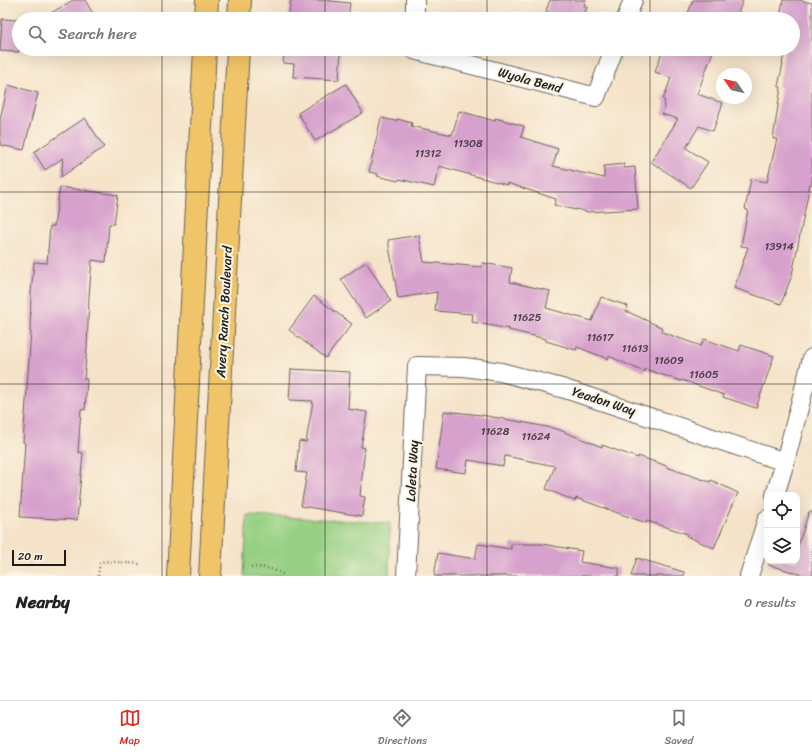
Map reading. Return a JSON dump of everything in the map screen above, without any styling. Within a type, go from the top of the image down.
[{"type":"main road","points":[[206,12],[207,0]]},
{"type":"main road","points":[[239,12],[240,0]]},
{"type":"main road","points":[[178,576],[205,56]]},
{"type":"main road","name":"Avery Ranch Boulevard","points":[[210,576],[238,56]]},
{"type":"street","points":[[415,0],[415,12]]},
{"type":"street","points":[[629,12],[633,0]]},
{"type":"street","name":"Wyola Bend","points":[[437,56],[596,97],[611,56]]},
{"type":"street","points":[[776,492],[812,358]]},
{"type":"street","name":"Yeadon Way","points":[[417,366],[464,367],[502,372],[565,389],[785,462]]},
{"type":"street","name":"Loleta Way","points":[[406,576],[417,366]]},
{"type":"street","points":[[749,576],[764,528]]},
{"type":"path","points":[[98,576],[100,563],[104,561],[140,564]]},
{"type":"path","points":[[251,566],[264,567],[285,576]]},
{"type":"green space","points":[[247,515],[390,523],[389,576],[244,576]]},
{"type":"building","points":[[73,0],[85,0],[92,12],[53,12]]},
{"type":"building","points":[[291,0],[323,0],[350,3],[349,12],[289,12]]},
{"type":"building","points":[[550,0],[586,0],[584,6],[587,7],[585,12],[546,11]]},
{"type":"building","points":[[693,0],[743,0],[739,12],[689,12]]},
{"type":"building","points":[[783,0],[798,0],[812,3],[812,185],[810,184],[792,275],[781,304],[734,288],[748,247],[741,246],[748,210],[745,209],[751,179],[767,182],[777,139],[773,139],[781,87],[778,86],[784,56],[800,56],[800,12],[781,12]]},
{"type":"building","points":[[2,19],[12,20],[12,52],[0,51]]},
{"type":"building","points":[[284,56],[341,56],[339,80],[293,77],[294,64],[283,63]]},
{"type":"building","points":[[661,56],[711,56],[697,94],[716,101],[716,104],[723,104],[713,131],[699,126],[686,148],[708,162],[691,188],[651,162],[678,119],[662,114],[665,105],[665,101],[663,100],[671,78],[655,72]]},
{"type":"building","points":[[346,84],[363,113],[315,141],[298,113]]},
{"type":"building","points":[[8,85],[38,93],[24,150],[0,145],[0,119]]},
{"type":"building","points":[[459,111],[495,121],[495,118],[524,126],[521,137],[558,149],[553,166],[604,178],[604,166],[624,164],[624,168],[635,167],[638,209],[588,212],[576,210],[554,205],[556,199],[507,183],[507,185],[439,166],[434,187],[399,179],[398,181],[377,176],[378,174],[369,172],[381,118],[396,121],[397,119],[412,123],[411,126],[452,135]]},
{"type":"building","points":[[85,118],[104,147],[61,177],[63,158],[45,170],[34,152]]},
{"type":"building","points":[[60,187],[118,195],[114,224],[109,224],[106,262],[92,260],[84,379],[87,379],[85,410],[81,409],[78,452],[83,453],[77,520],[20,517],[25,443],[23,442],[31,332],[31,293],[34,262],[47,263],[50,226],[54,226]]},
{"type":"building","points":[[419,235],[424,262],[482,267],[483,263],[512,268],[510,282],[550,291],[546,308],[592,321],[601,297],[628,306],[626,311],[663,328],[662,332],[701,346],[704,339],[739,351],[741,345],[774,356],[756,408],[723,397],[724,395],[682,380],[681,381],[645,369],[644,372],[609,356],[608,359],[577,347],[576,350],[546,341],[546,339],[509,329],[472,322],[473,314],[435,311],[437,292],[398,298],[388,240]]},
{"type":"building","points":[[366,262],[391,301],[366,318],[341,279]]},
{"type":"building","points":[[314,296],[352,324],[326,358],[289,330]]},
{"type":"building","points":[[291,369],[350,372],[348,409],[367,412],[361,447],[365,448],[360,496],[365,497],[362,516],[301,506],[307,473],[296,472],[299,441],[306,442],[313,401],[289,400]]},
{"type":"building","points":[[444,411],[481,415],[557,429],[602,447],[602,445],[638,458],[638,456],[710,482],[711,480],[738,493],[714,548],[686,536],[688,534],[647,521],[646,523],[576,498],[575,501],[546,489],[555,466],[505,456],[503,466],[468,460],[466,473],[436,469]]},
{"type":"building","points":[[809,512],[812,512],[812,576],[806,576],[769,565],[800,564],[800,540]]},
{"type":"building","points":[[478,544],[511,549],[511,544],[542,544],[582,551],[580,562],[619,568],[619,576],[434,576],[438,553],[475,559]]},
{"type":"building","points":[[637,558],[684,572],[684,576],[631,576]]}]
